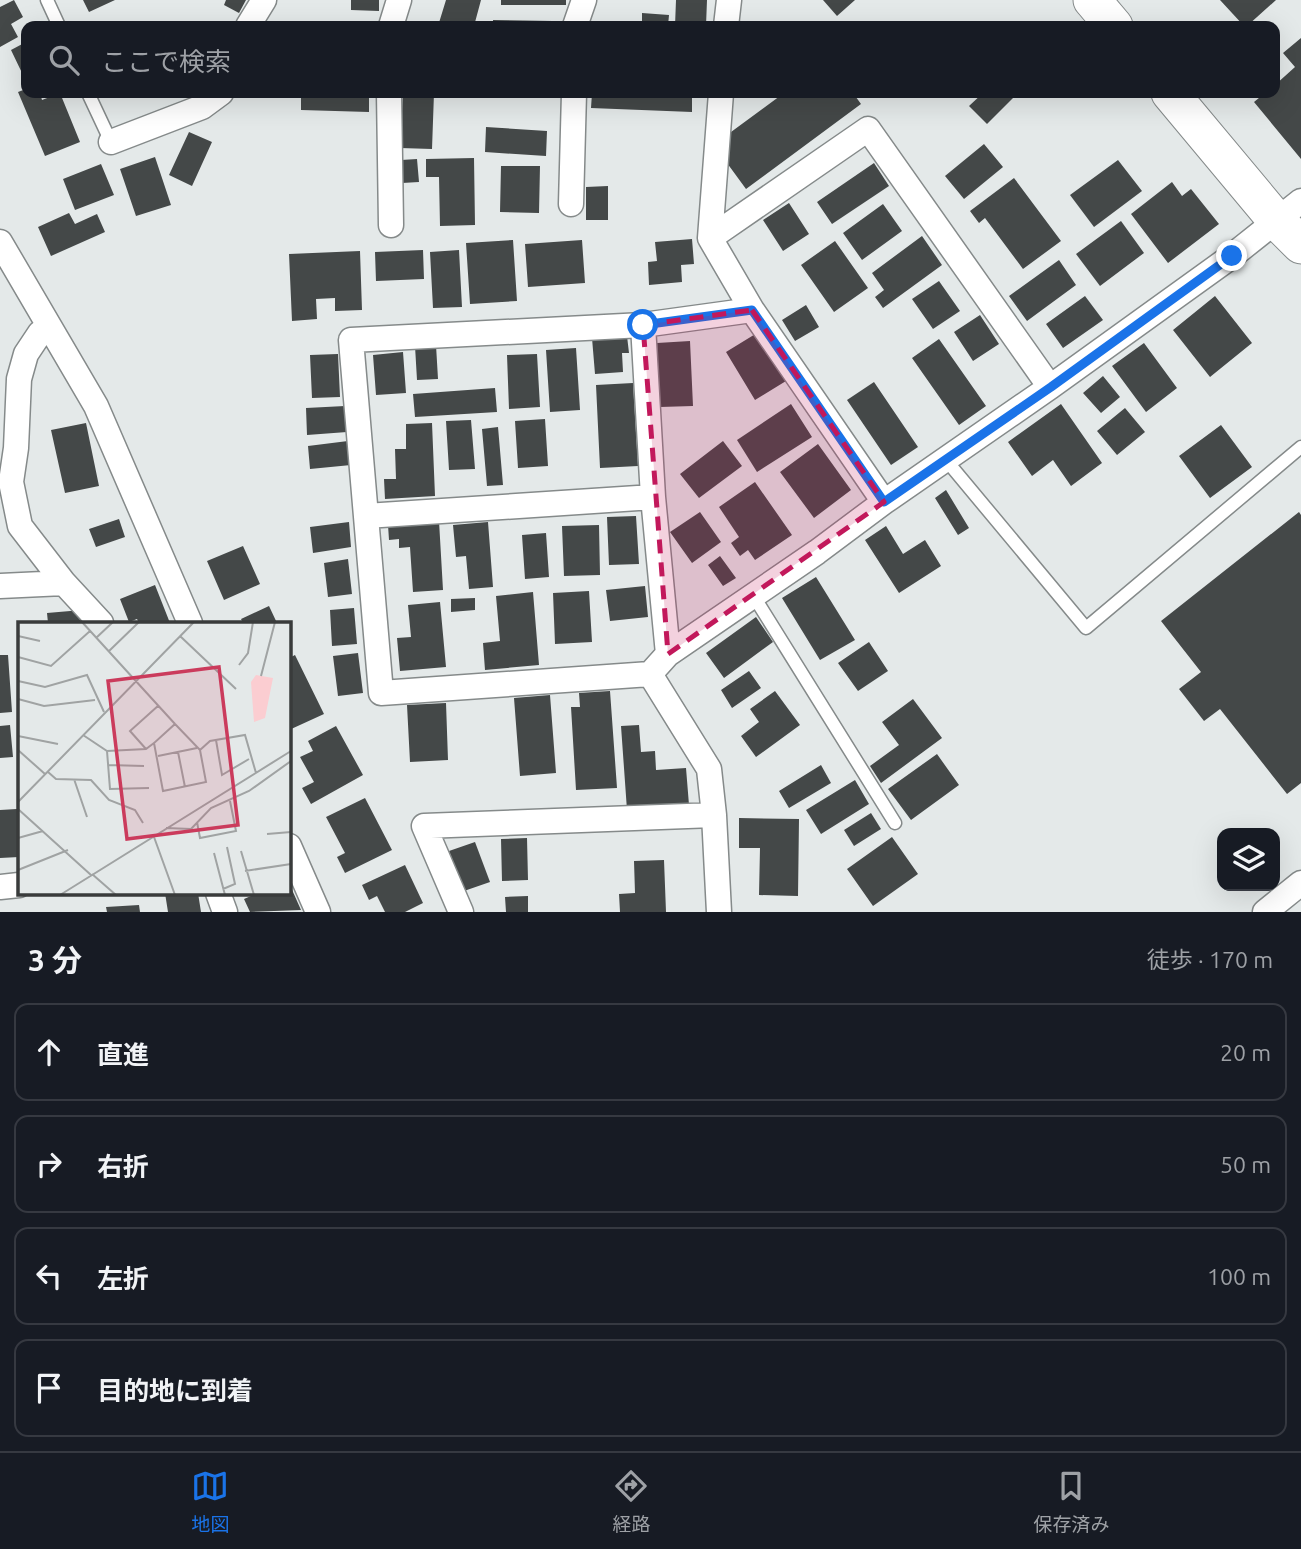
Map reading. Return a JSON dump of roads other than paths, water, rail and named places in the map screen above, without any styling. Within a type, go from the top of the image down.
[{"type":"main road","points":[[1092,0],[1110,21]]},
{"type":"main road","points":[[1175,98],[1293,222]]},
{"type":"street","points":[[251,21],[264,0]]},
{"type":"street","points":[[393,21],[399,0]]},
{"type":"street","points":[[577,21],[584,0]]},
{"type":"street","points":[[727,21],[729,0]]},
{"type":"street","points":[[111,142],[202,107],[214,98]]},
{"type":"street","points":[[389,98],[391,225]]},
{"type":"street","points":[[571,205],[574,98]]},
{"type":"street","points":[[721,98],[710,238],[752,310],[884,502]]},
{"type":"street","points":[[710,238],[868,129],[1051,387]]},
{"type":"street","points":[[752,310],[643,325],[351,340],[381,693],[650,674],[668,654],[1051,387],[1232,256],[1293,222]]},
{"type":"street","points":[[0,242],[96,406],[190,622]]},
{"type":"street","points":[[643,325],[653,497],[668,654]]},
{"type":"street","points":[[49,327],[40,333],[26,354],[19,379],[16,448],[11,482],[20,526],[64,583],[100,622]]},
{"type":"street","points":[[366,516],[653,497]]},
{"type":"street","points":[[0,586],[64,583]]},
{"type":"street","points":[[650,674],[709,769],[719,912]]},
{"type":"street","points":[[461,912],[424,826],[714,815]]},
{"type":"street","points":[[290,848],[318,912]]},
{"type":"street","points":[[1265,912],[1301,883]]},
{"type":"street","points":[[0,887],[18,885]]},
{"type":"street","points":[[218,894],[225,912]]},
{"type":"lane","points":[[47,0],[57,21]]},
{"type":"lane","points":[[91,98],[111,142]]},
{"type":"lane","points":[[946,460],[1086,628],[1301,447]]},
{"type":"lane","points":[[753,595],[895,823]]}]
